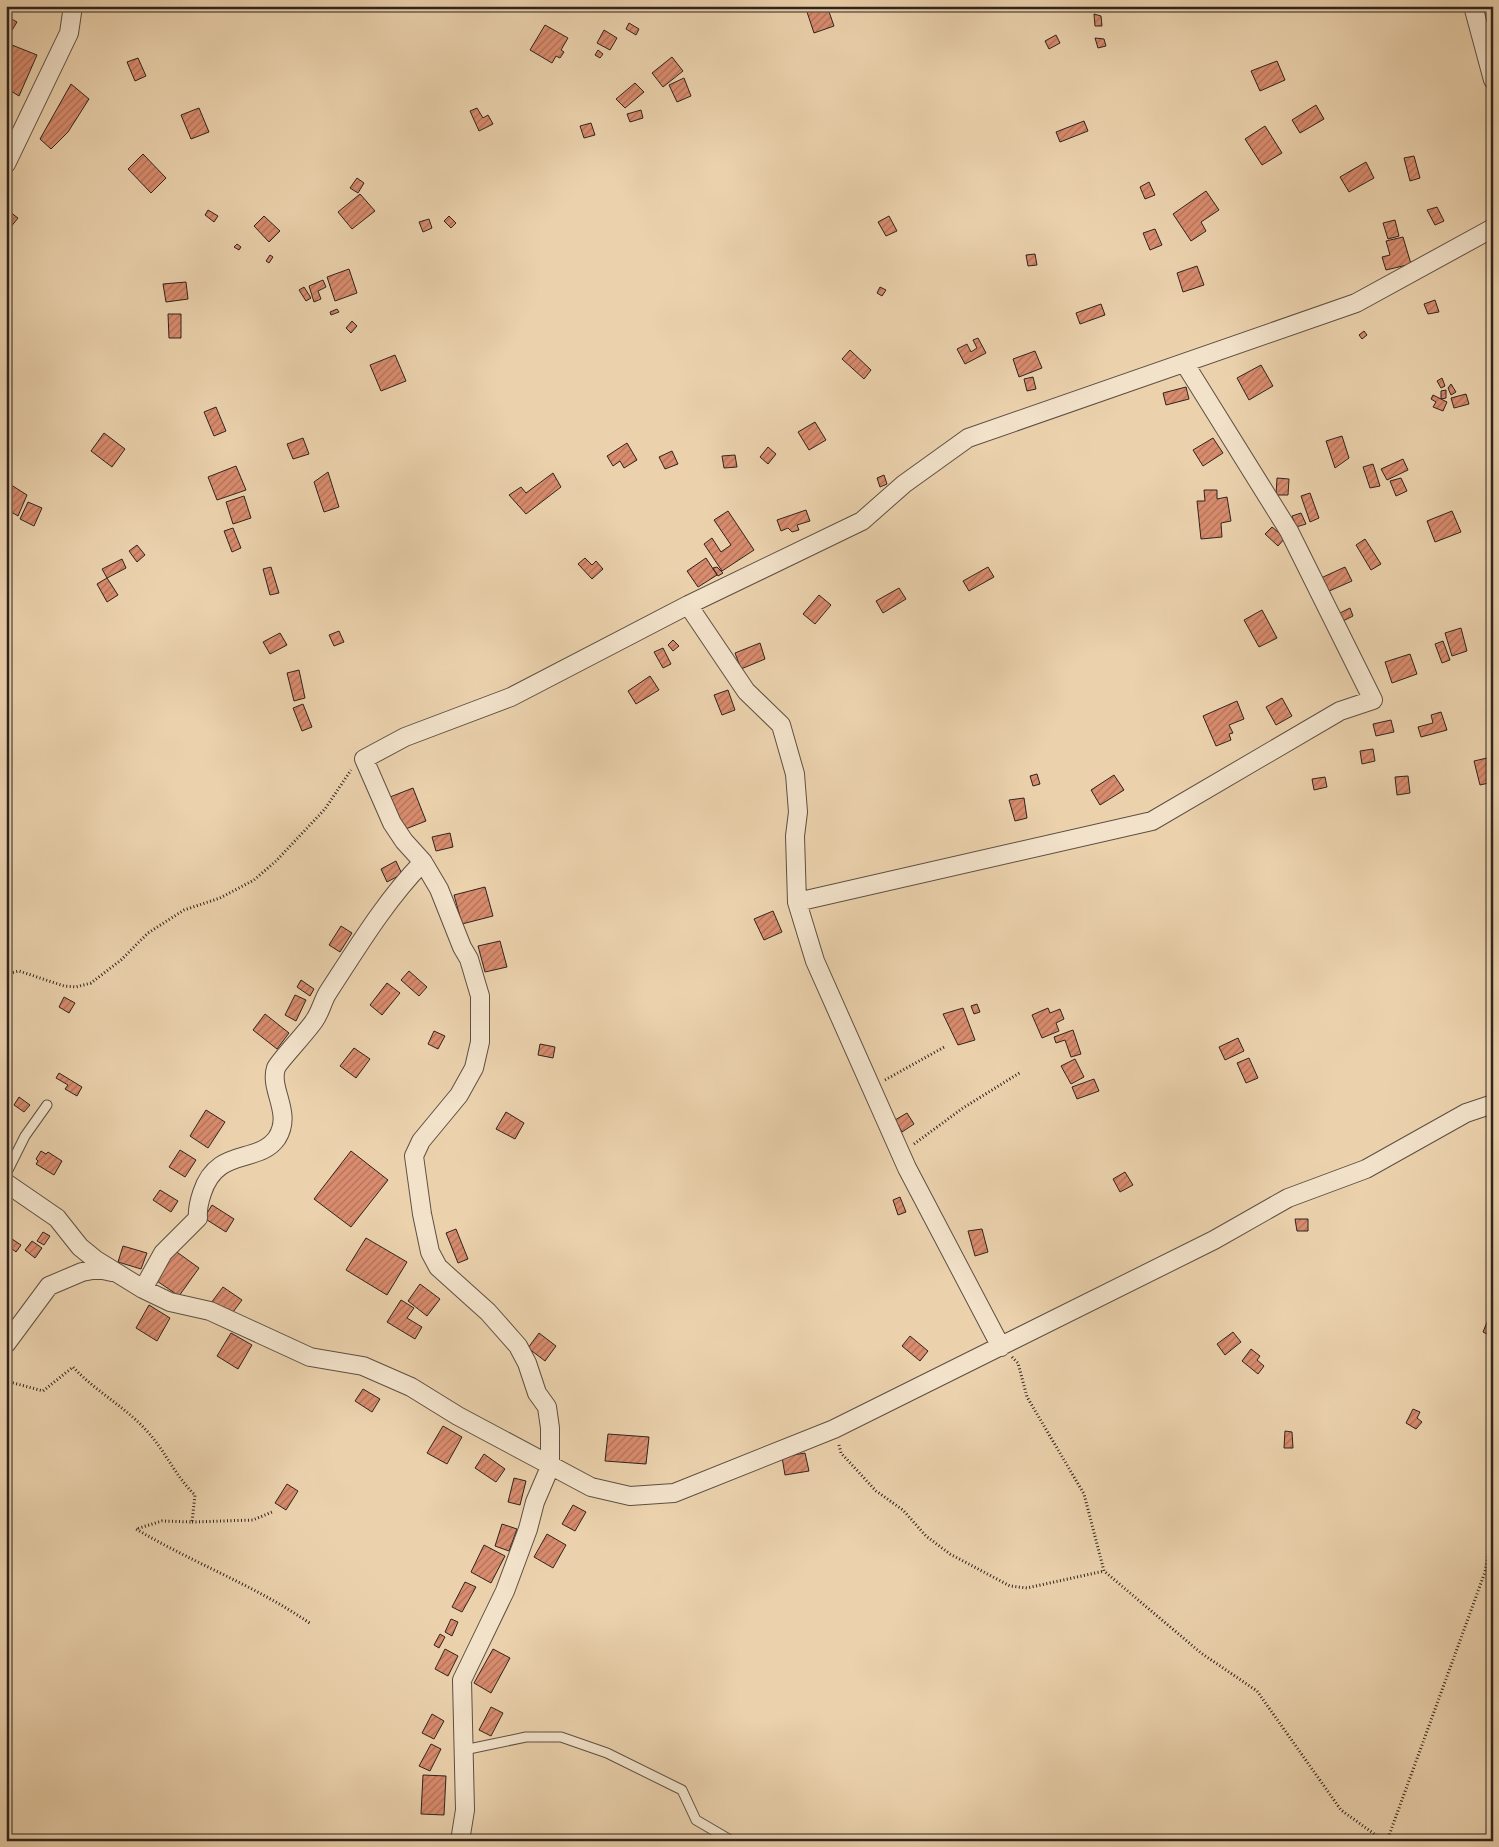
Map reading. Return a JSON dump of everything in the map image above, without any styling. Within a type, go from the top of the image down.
[{"type":"street","points":[[6,164],[69,33],[73,6]]},
{"type":"street","points":[[1473,6],[1493,80]]},
{"type":"street","points":[[460,1841],[464,1810],[462,1680],[505,1591],[550,1467],[549,1418],[546,1408],[537,1393],[527,1363],[518,1346],[488,1312],[438,1268],[430,1252],[422,1214],[414,1156],[421,1141],[452,1105],[467,1083],[474,1068],[480,1042],[480,996],[473,970],[439,889],[423,862],[404,841],[392,823],[364,759],[405,737],[511,697],[688,605],[862,520],[904,484],[968,438],[1356,304],[1493,228]]},
{"type":"street","points":[[797,902],[1152,820],[1340,711],[1373,700],[1289,531],[1185,364]]},
{"type":"street","points":[[688,605],[746,691],[781,725],[795,774],[798,812],[794,836],[797,902],[815,961],[901,1153],[1001,1347]]},
{"type":"street","points":[[143,1289],[164,1253],[198,1218],[197,1208],[205,1184],[219,1165],[268,1148],[278,1136],[283,1118],[281,1100],[273,1081],[277,1066],[314,1022],[326,996],[399,887],[423,862]]},
{"type":"street","points":[[6,1183],[57,1218],[80,1247],[115,1273],[143,1289],[170,1302],[210,1311],[310,1357],[363,1366],[411,1387],[458,1416],[550,1467],[591,1487],[630,1496],[674,1493],[834,1429],[1214,1240],[1288,1198],[1366,1169],[1466,1113],[1493,1104]]},
{"type":"street","points":[[6,1344],[49,1286],[66,1278],[98,1269],[115,1273]]},
{"type":"lane","points":[[6,1174],[25,1136],[47,1105]]},
{"type":"lane","points":[[464,1750],[526,1737],[561,1737],[607,1753],[682,1790],[696,1820],[732,1841]]},
{"type":"path","points":[[6,974],[19,972],[64,986],[76,987],[91,983],[121,960],[148,933],[184,910],[220,898],[254,880],[308,828],[333,800],[353,767],[364,759]]},
{"type":"path","points":[[872,1088],[946,1046]]},
{"type":"path","points":[[901,1153],[963,1108],[1021,1072]]},
{"type":"path","points":[[1001,1347],[1018,1363],[1027,1396],[1084,1494],[1104,1571],[1201,1653],[1257,1691],[1341,1810],[1385,1841],[1485,1572],[1493,1529]]},
{"type":"path","points":[[6,1381],[43,1391],[73,1367],[88,1384],[111,1398],[147,1431],[181,1482],[195,1495],[192,1522]]},
{"type":"path","points":[[834,1429],[841,1453],[876,1491],[904,1510],[926,1536],[970,1566],[1010,1586],[1027,1588],[1104,1571]]},
{"type":"path","points":[[272,1512],[253,1520],[162,1521],[136,1530],[163,1546],[243,1583],[311,1624]]},
{"type":"building","points":[[805,6],[827,6],[834,26],[814,33]]},
{"type":"building","points":[[1094,14],[1101,16],[1102,26],[1095,26]]},
{"type":"building","points":[[6,16],[17,22],[6,40]]},
{"type":"building","points":[[629,23],[639,29],[636,35],[626,29]]},
{"type":"building","points":[[545,25],[568,38],[561,50],[564,52],[560,58],[556,56],[552,63],[530,50]]},
{"type":"building","points":[[604,30],[617,38],[610,50],[597,43]]},
{"type":"building","points":[[1056,35],[1060,43],[1049,49],[1045,41]]},
{"type":"building","points":[[1095,38],[1104,39],[1106,46],[1098,48]]},
{"type":"building","points":[[7,43],[37,55],[19,96],[6,88]]},
{"type":"building","points":[[598,50],[603,54],[600,58],[595,55]]},
{"type":"building","points":[[672,57],[683,71],[663,87],[652,73]]},
{"type":"building","points":[[138,58],[146,76],[135,81],[127,62]]},
{"type":"building","points":[[1277,61],[1285,80],[1260,91],[1251,71]]},
{"type":"building","points":[[684,78],[691,96],[677,102],[669,85]]},
{"type":"building","points":[[635,83],[644,92],[625,108],[616,99]]},
{"type":"building","points":[[71,84],[89,99],[68,132],[51,149],[40,139]]},
{"type":"building","points":[[1316,105],[1324,119],[1300,133],[1292,120]]},
{"type":"building","points":[[199,108],[209,132],[191,139],[181,115]]},
{"type":"building","points":[[477,108],[483,118],[488,115],[493,124],[479,131],[470,111]]},
{"type":"building","points":[[641,110],[643,118],[630,122],[627,114]]},
{"type":"building","points":[[1084,121],[1088,131],[1060,142],[1056,132]]},
{"type":"building","points":[[591,123],[595,135],[584,138],[580,126]]},
{"type":"building","points":[[1265,126],[1282,153],[1262,165],[1245,139]]},
{"type":"building","points":[[143,154],[166,178],[151,193],[128,169]]},
{"type":"building","points":[[1414,156],[1420,178],[1410,181],[1404,158]]},
{"type":"building","points":[[1366,162],[1374,178],[1349,192],[1340,177]]},
{"type":"building","points":[[357,178],[364,183],[358,193],[350,188]]},
{"type":"building","points":[[1149,182],[1155,195],[1145,199],[1140,187]]},
{"type":"building","points":[[1206,191],[1219,210],[1201,222],[1206,231],[1191,241],[1173,214]]},
{"type":"building","points":[[360,194],[375,211],[352,229],[338,212]]},
{"type":"building","points":[[1437,207],[1444,221],[1435,225],[1427,210]]},
{"type":"building","points":[[6,209],[18,218],[6,233]]},
{"type":"building","points":[[208,210],[218,216],[214,222],[205,215]]},
{"type":"building","points":[[264,216],[280,231],[269,242],[254,226]]},
{"type":"building","points":[[449,216],[456,223],[451,228],[444,221]]},
{"type":"building","points":[[889,216],[897,231],[886,236],[878,222]]},
{"type":"building","points":[[429,219],[432,228],[423,232],[419,222]]},
{"type":"building","points":[[1395,220],[1399,236],[1388,239],[1383,223]]},
{"type":"building","points":[[1155,229],[1162,245],[1150,250],[1143,233]]},
{"type":"building","points":[[1403,237],[1411,264],[1386,270],[1382,257],[1390,255],[1386,241]]},
{"type":"building","points":[[237,244],[241,247],[239,250],[234,247]]},
{"type":"building","points":[[1035,254],[1037,265],[1028,266],[1026,255]]},
{"type":"building","points":[[270,255],[273,257],[269,263],[266,261]]},
{"type":"building","points":[[1197,266],[1204,285],[1183,292],[1177,273]]},
{"type":"building","points":[[349,269],[357,293],[335,301],[327,277]]},
{"type":"building","points":[[323,280],[326,287],[318,291],[321,299],[314,302],[309,286]]},
{"type":"building","points":[[186,282],[188,299],[166,302],[163,284]]},
{"type":"building","points":[[304,287],[311,298],[306,301],[299,290]]},
{"type":"building","points":[[880,287],[886,290],[882,296],[877,293]]},
{"type":"building","points":[[1435,300],[1439,312],[1428,314],[1424,304]]},
{"type":"building","points":[[1101,304],[1105,315],[1080,324],[1076,313]]},
{"type":"building","points":[[337,309],[339,312],[331,315],[330,312]]},
{"type":"building","points":[[168,314],[181,314],[181,338],[169,338]]},
{"type":"building","points":[[352,321],[357,326],[351,333],[346,328]]},
{"type":"building","points":[[1364,331],[1367,335],[1362,339],[1359,335]]},
{"type":"building","points":[[978,338],[986,353],[965,364],[957,349],[967,344],[971,352],[977,348],[973,340]]},
{"type":"building","points":[[850,350],[871,370],[864,379],[842,359]]},
{"type":"building","points":[[1035,351],[1042,368],[1019,377],[1013,359]]},
{"type":"building","points":[[395,355],[406,381],[381,391],[370,365]]},
{"type":"building","points":[[1261,365],[1273,386],[1249,400],[1237,378]]},
{"type":"building","points":[[1033,377],[1036,389],[1027,391],[1024,379]]},
{"type":"building","points":[[1442,378],[1445,386],[1441,388],[1437,381]]},
{"type":"building","points":[[1451,384],[1456,392],[1451,395],[1448,388]]},
{"type":"building","points":[[1186,387],[1189,399],[1166,405],[1163,393]]},
{"type":"building","points":[[1446,390],[1446,398],[1441,399],[1441,391]]},
{"type":"building","points":[[1466,394],[1469,404],[1454,408],[1451,398]]},
{"type":"building","points":[[1433,395],[1447,402],[1443,411],[1433,407],[1436,402],[1431,399]]},
{"type":"building","points":[[216,407],[226,431],[214,436],[204,412]]},
{"type":"building","points":[[815,422],[826,440],[809,450],[798,432]]},
{"type":"building","points":[[104,433],[125,449],[112,467],[91,451]]},
{"type":"building","points":[[1342,436],[1349,458],[1335,468],[1326,441]]},
{"type":"building","points":[[303,438],[309,454],[293,459],[287,444]]},
{"type":"building","points":[[1213,438],[1223,453],[1203,466],[1193,450]]},
{"type":"building","points":[[627,443],[637,460],[624,468],[620,461],[613,466],[607,456]]},
{"type":"building","points":[[768,447],[776,454],[768,464],[760,457]]},
{"type":"building","points":[[672,451],[678,464],[665,469],[659,457]]},
{"type":"building","points":[[735,455],[737,467],[724,468],[722,456]]},
{"type":"building","points":[[1403,459],[1408,470],[1387,480],[1381,469]]},
{"type":"building","points":[[1373,464],[1380,486],[1370,488],[1363,467]]},
{"type":"building","points":[[236,466],[246,490],[217,500],[208,477]]},
{"type":"building","points":[[328,472],[339,507],[324,512],[314,482]]},
{"type":"building","points":[[553,473],[561,487],[526,514],[509,495],[521,487],[526,493]]},
{"type":"building","points":[[884,475],[887,484],[880,487],[877,478]]},
{"type":"building","points":[[1277,478],[1289,479],[1288,495],[1276,495]]},
{"type":"building","points":[[1401,478],[1407,491],[1396,496],[1390,481]]},
{"type":"building","points":[[8,483],[27,495],[18,516],[6,509]]},
{"type":"building","points":[[1204,490],[1217,490],[1217,499],[1227,497],[1231,521],[1221,523],[1222,537],[1201,539],[1197,501],[1205,501]]},
{"type":"building","points":[[1310,493],[1319,518],[1310,522],[1301,496]]},
{"type":"building","points":[[244,496],[251,518],[233,524],[226,502]]},
{"type":"building","points":[[28,502],[42,508],[34,526],[20,519]]},
{"type":"building","points":[[806,510],[810,521],[797,525],[799,530],[792,532],[788,528],[781,531],[777,520]]},
{"type":"building","points":[[728,511],[754,550],[722,571],[704,544],[712,538],[721,552],[731,545],[714,520]]},
{"type":"building","points":[[1452,511],[1461,532],[1435,542],[1427,521]]},
{"type":"building","points":[[1301,513],[1306,524],[1296,527],[1292,516]]},
{"type":"building","points":[[1272,527],[1285,538],[1278,546],[1265,534]]},
{"type":"building","points":[[233,528],[241,548],[232,552],[224,531]]},
{"type":"building","points":[[1365,539],[1381,564],[1371,570],[1356,545]]},
{"type":"building","points":[[137,545],[145,555],[137,562],[129,551]]},
{"type":"building","points":[[585,558],[592,565],[596,561],[603,569],[592,579],[578,564]]},
{"type":"building","points":[[706,558],[717,575],[698,587],[687,571]]},
{"type":"building","points":[[122,559],[126,568],[107,578],[102,569]]},
{"type":"building","points":[[271,567],[279,593],[270,595],[263,569]]},
{"type":"building","points":[[717,567],[723,573],[718,576],[713,568]]},
{"type":"building","points":[[988,567],[994,577],[969,591],[963,581]]},
{"type":"building","points":[[1345,567],[1352,581],[1327,592],[1321,578]]},
{"type":"building","points":[[107,578],[118,595],[107,602],[97,584]]},
{"type":"building","points":[[899,588],[906,599],[883,613],[876,601]]},
{"type":"building","points":[[819,595],[831,605],[815,624],[803,614]]},
{"type":"building","points":[[1350,608],[1353,616],[1343,621],[1340,613]]},
{"type":"building","points":[[1262,610],[1277,638],[1259,647],[1244,620]]},
{"type":"building","points":[[1461,628],[1467,651],[1452,656],[1445,633]]},
{"type":"building","points":[[339,631],[344,642],[334,646],[329,635]]},
{"type":"building","points":[[280,633],[287,645],[270,654],[263,642]]},
{"type":"building","points":[[673,640],[679,646],[673,651],[668,645]]},
{"type":"building","points":[[1443,641],[1450,660],[1442,663],[1435,644]]},
{"type":"building","points":[[760,643],[765,659],[741,669],[735,653]]},
{"type":"building","points":[[663,648],[671,664],[663,668],[654,652]]},
{"type":"building","points":[[1410,654],[1417,674],[1392,683],[1385,662]]},
{"type":"building","points":[[299,670],[305,698],[294,701],[287,673]]},
{"type":"building","points":[[650,676],[659,690],[636,704],[628,691]]},
{"type":"building","points":[[728,690],[735,710],[722,715],[714,695]]},
{"type":"building","points":[[1282,698],[1292,716],[1276,725],[1266,707]]},
{"type":"building","points":[[1237,701],[1244,719],[1229,725],[1233,733],[1229,734],[1231,740],[1216,746],[1203,716]]},
{"type":"building","points":[[303,704],[312,727],[302,731],[293,708]]},
{"type":"building","points":[[1441,712],[1447,730],[1421,737],[1418,727],[1433,723],[1431,715]]},
{"type":"building","points":[[1391,720],[1394,732],[1376,736],[1373,724]]},
{"type":"building","points":[[1373,749],[1375,761],[1362,764],[1360,751]]},
{"type":"building","points":[[1487,758],[1493,782],[1480,785],[1474,761]]},
{"type":"building","points":[[1037,774],[1040,784],[1033,786],[1030,776]]},
{"type":"building","points":[[1114,775],[1124,790],[1100,805],[1091,790]]},
{"type":"building","points":[[1408,776],[1410,793],[1397,795],[1395,777]]},
{"type":"building","points":[[1325,777],[1327,787],[1314,790],[1312,779]]},
{"type":"building","points":[[413,788],[426,821],[403,830],[390,797]]},
{"type":"building","points":[[1024,798],[1027,818],[1015,821],[1009,800]]},
{"type":"building","points":[[450,833],[453,847],[436,851],[432,837]]},
{"type":"building","points":[[396,861],[402,874],[387,882],[381,869]]},
{"type":"building","points":[[485,887],[493,916],[462,924],[454,895]]},
{"type":"building","points":[[773,911],[782,932],[764,940],[754,919]]},
{"type":"building","points":[[341,926],[352,933],[340,952],[329,945]]},
{"type":"building","points":[[500,941],[507,967],[485,972],[478,946]]},
{"type":"building","points":[[409,971],[427,987],[419,996],[401,980]]},
{"type":"building","points":[[301,980],[314,989],[310,996],[297,987]]},
{"type":"building","points":[[387,983],[400,993],[382,1015],[370,1005]]},
{"type":"building","points":[[295,995],[306,1000],[296,1021],[285,1015]]},
{"type":"building","points":[[64,997],[75,1003],[69,1013],[59,1007]]},
{"type":"building","points":[[977,1004],[980,1012],[974,1014],[971,1006]]},
{"type":"building","points":[[963,1008],[975,1040],[958,1045],[943,1014]]},
{"type":"building","points":[[1048,1008],[1050,1013],[1060,1009],[1064,1019],[1056,1023],[1059,1031],[1042,1038],[1032,1015]]},
{"type":"building","points":[[265,1014],[289,1033],[277,1049],[253,1030]]},
{"type":"building","points":[[1073,1030],[1081,1054],[1071,1057],[1065,1040],[1056,1043],[1054,1037]]},
{"type":"building","points":[[434,1031],[445,1036],[438,1049],[428,1044]]},
{"type":"building","points":[[1238,1038],[1244,1051],[1225,1060],[1219,1047]]},
{"type":"building","points":[[540,1044],[555,1047],[553,1058],[538,1055]]},
{"type":"building","points":[[354,1048],[370,1059],[356,1078],[340,1066]]},
{"type":"building","points":[[1249,1058],[1258,1078],[1246,1083],[1237,1063]]},
{"type":"building","points":[[1075,1059],[1084,1077],[1071,1084],[1061,1066]]},
{"type":"building","points":[[59,1073],[82,1087],[77,1096],[65,1089],[68,1085],[56,1078]]},
{"type":"building","points":[[1094,1079],[1099,1091],[1077,1099],[1072,1087]]},
{"type":"building","points":[[19,1097],[30,1105],[24,1112],[14,1105]]},
{"type":"building","points":[[206,1110],[225,1122],[208,1148],[190,1136]]},
{"type":"building","points":[[506,1112],[524,1123],[515,1139],[496,1129]]},
{"type":"building","points":[[907,1113],[914,1124],[902,1132],[895,1120]]},
{"type":"building","points":[[180,1150],[196,1160],[185,1177],[169,1167]]},
{"type":"building","points":[[41,1151],[46,1154],[48,1152],[62,1161],[54,1175],[36,1164],[38,1161],[36,1159]]},
{"type":"building","points":[[351,1151],[388,1180],[351,1227],[314,1199]]},
{"type":"building","points":[[1125,1172],[1133,1185],[1120,1192],[1113,1179]]},
{"type":"building","points":[[160,1190],[178,1201],[171,1212],[153,1200]]},
{"type":"building","points":[[900,1197],[906,1212],[898,1215],[893,1200]]},
{"type":"building","points":[[212,1205],[234,1219],[226,1232],[204,1218]]},
{"type":"building","points":[[1295,1219],[1308,1219],[1308,1231],[1297,1231]]},
{"type":"building","points":[[456,1229],[468,1259],[458,1263],[446,1233]]},
{"type":"building","points":[[982,1229],[988,1252],[975,1256],[968,1231]]},
{"type":"building","points":[[43,1232],[50,1236],[44,1245],[37,1241]]},
{"type":"building","points":[[6,1235],[21,1245],[16,1252],[11,1248],[8,1251],[6,1250]]},
{"type":"building","points":[[366,1238],[407,1262],[387,1295],[346,1270]]},
{"type":"building","points":[[32,1241],[42,1248],[35,1258],[25,1250]]},
{"type":"building","points":[[123,1246],[147,1253],[141,1269],[118,1262]]},
{"type":"building","points":[[174,1250],[199,1268],[179,1296],[154,1279]]},
{"type":"building","points":[[420,1284],[440,1299],[427,1316],[408,1301]]},
{"type":"building","points":[[223,1287],[242,1300],[230,1316],[211,1303]]},
{"type":"building","points":[[401,1300],[414,1308],[407,1318],[422,1327],[415,1339],[387,1322]]},
{"type":"building","points":[[149,1305],[170,1318],[157,1341],[136,1328]]},
{"type":"building","points":[[1493,1310],[1493,1337],[1483,1332]]},
{"type":"building","points":[[1233,1332],[1241,1342],[1225,1355],[1217,1344]]},
{"type":"building","points":[[231,1333],[252,1345],[238,1369],[217,1356]]},
{"type":"building","points":[[539,1333],[556,1346],[545,1361],[528,1348]]},
{"type":"building","points":[[910,1336],[928,1351],[920,1361],[902,1346]]},
{"type":"building","points":[[1251,1349],[1260,1356],[1257,1360],[1264,1366],[1258,1374],[1242,1361]]},
{"type":"building","points":[[363,1389],[380,1399],[372,1412],[355,1401]]},
{"type":"building","points":[[1413,1409],[1420,1412],[1417,1418],[1422,1422],[1416,1429],[1406,1423]]},
{"type":"building","points":[[443,1426],[462,1437],[447,1464],[427,1453]]},
{"type":"building","points":[[1285,1431],[1292,1432],[1293,1448],[1284,1448]]},
{"type":"building","points":[[608,1434],[649,1437],[646,1464],[605,1461]]},
{"type":"building","points":[[805,1453],[809,1471],[785,1475],[782,1457]]},
{"type":"building","points":[[484,1454],[505,1469],[496,1482],[475,1468]]},
{"type":"building","points":[[514,1478],[526,1481],[520,1505],[508,1502]]},
{"type":"building","points":[[287,1484],[298,1491],[286,1510],[275,1503]]},
{"type":"building","points":[[573,1505],[586,1512],[575,1531],[562,1524]]},
{"type":"building","points":[[502,1524],[517,1529],[509,1551],[495,1546]]},
{"type":"building","points":[[547,1534],[566,1545],[553,1568],[534,1557]]},
{"type":"building","points":[[484,1545],[505,1556],[491,1583],[471,1572]]},
{"type":"building","points":[[465,1582],[476,1587],[462,1612],[452,1607]]},
{"type":"building","points":[[451,1619],[458,1622],[452,1636],[445,1632]]},
{"type":"building","points":[[440,1634],[445,1637],[439,1648],[434,1645]]},
{"type":"building","points":[[445,1649],[458,1656],[448,1676],[435,1669]]},
{"type":"building","points":[[493,1649],[510,1658],[491,1693],[474,1683]]},
{"type":"building","points":[[491,1707],[503,1713],[491,1736],[479,1730]]},
{"type":"building","points":[[432,1714],[444,1721],[434,1739],[422,1733]]},
{"type":"building","points":[[431,1744],[441,1749],[430,1771],[419,1766]]},
{"type":"building","points":[[423,1775],[446,1776],[444,1815],[421,1814]]}]
